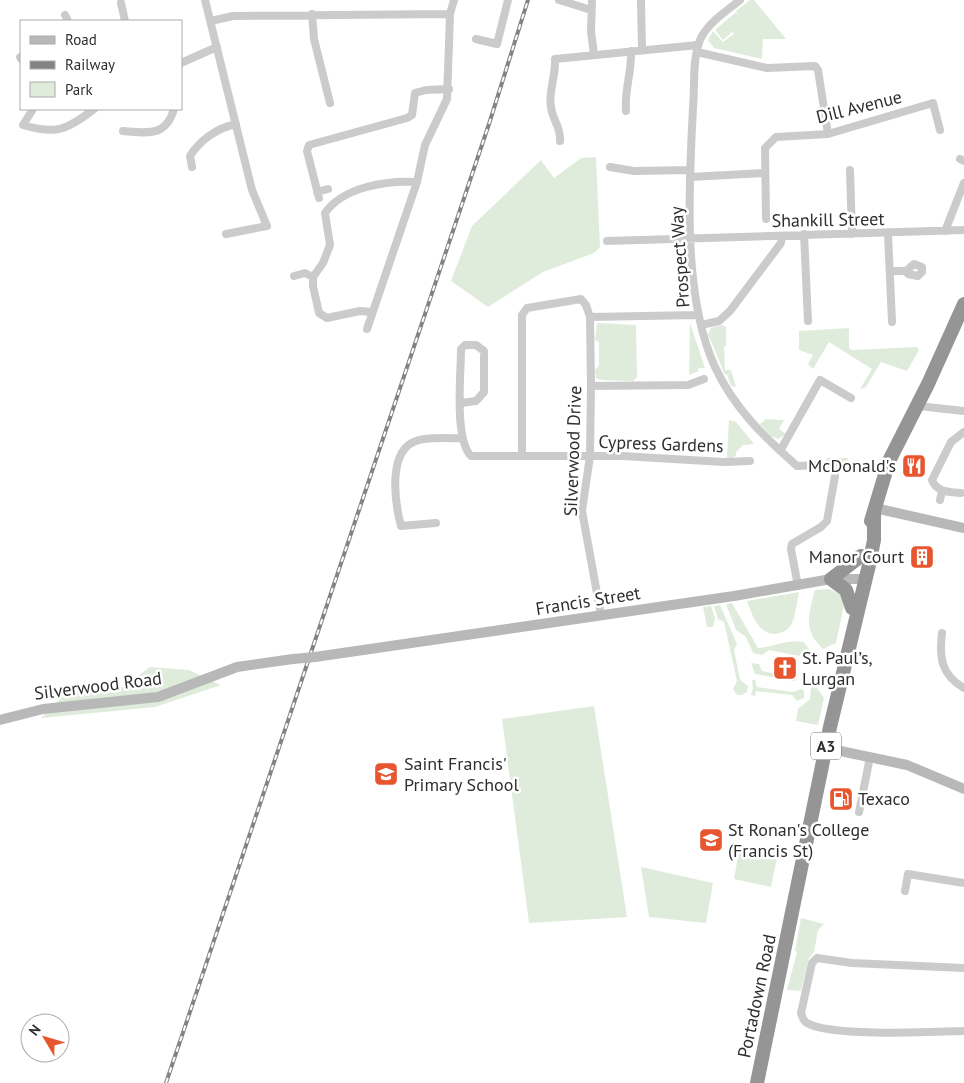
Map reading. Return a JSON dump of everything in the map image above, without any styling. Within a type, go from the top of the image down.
[{"type":"highway","name":"A3","points":[[826,748],[851,634],[861,578],[861,556],[890,461],[918,406],[964,304]]},
{"type":"highway","name":"A3","points":[[851,634],[852,608],[874,540],[875,510]]},
{"type":"highway","points":[[852,608],[846,590],[831,579],[861,556]]},
{"type":"highway","name":"Portadown Road","points":[[757,1083],[826,748]]},
{"type":"main road","points":[[875,510],[964,528]]},
{"type":"main road","name":"Francis Street","points":[[315,657],[798,586],[831,579],[861,578]]},
{"type":"main road","name":"Silverwood Road","points":[[0,720],[43,709],[158,697],[237,667],[315,657]]},
{"type":"main road","points":[[826,748],[929,772],[964,789]]},
{"type":"street","points":[[205,0],[252,190],[267,226],[226,234]]},
{"type":"street","points":[[367,329],[417,182],[423,150],[437,123],[449,89],[450,14],[454,0]]},
{"type":"street","points":[[476,39],[497,44],[508,0]]},
{"type":"street","points":[[558,0],[591,6],[594,55]]},
{"type":"street","points":[[641,0],[642,50]]},
{"type":"street","points":[[698,48],[704,32],[740,0]]},
{"type":"street","points":[[121,3],[125,20]]},
{"type":"street","points":[[312,14],[314,39],[330,102]]},
{"type":"street","points":[[211,21],[233,16],[450,14]]},
{"type":"street","points":[[182,63],[217,47]]},
{"type":"street","points":[[560,142],[561,130],[553,117],[550,105],[556,71],[555,59],[642,50],[698,48],[767,68],[815,66],[818,70],[828,134]]},
{"type":"street","name":"Prospect Way","points":[[698,48],[690,173],[693,281],[698,315],[714,365],[747,419],[796,466],[818,465]]},
{"type":"street","points":[[626,111],[625,99],[631,74],[631,51]]},
{"type":"street","points":[[328,189],[318,195],[307,151],[310,145],[412,116],[415,93],[426,90],[449,89]]},
{"type":"street","name":"Dill Avenue","points":[[766,219],[765,148],[776,137],[828,134],[933,103],[940,130]]},
{"type":"street","points":[[32,110],[22,124],[44,131],[64,129],[92,110]]},
{"type":"street","points":[[123,132],[147,133],[156,131],[170,122],[174,110]]},
{"type":"street","points":[[192,167],[190,156],[196,147],[212,134],[236,124]]},
{"type":"street","points":[[610,167],[634,172],[765,174]]},
{"type":"street","points":[[850,170],[852,234]]},
{"type":"street","points":[[372,312],[360,311],[323,316],[319,312],[313,286],[313,277],[328,254],[330,245],[325,213],[332,203],[342,196],[380,184],[400,181],[417,182]]},
{"type":"street","points":[[945,231],[964,183]]},
{"type":"street","name":"Shankill Street","points":[[607,241],[804,234],[888,234],[964,230]]},
{"type":"street","points":[[804,234],[808,321]]},
{"type":"street","points":[[888,234],[892,322]]},
{"type":"street","points":[[701,325],[719,320],[730,311],[781,243],[782,236]]},
{"type":"street","points":[[890,271],[906,271]]},
{"type":"street","points":[[294,276],[305,273],[313,277]]},
{"type":"street","points":[[522,456],[523,311],[527,308],[576,298],[581,299],[590,317],[698,315]]},
{"type":"street","name":"Silverwood Drive","points":[[590,317],[590,456],[582,510],[601,615]]},
{"type":"street","points":[[436,523],[402,526],[400,524],[394,469],[405,448],[416,440],[462,438],[461,403],[461,350],[465,345],[476,345],[484,351],[484,392],[476,401],[461,403]]},
{"type":"street","points":[[591,386],[688,384],[704,379]]},
{"type":"street","points":[[780,451],[820,380],[851,398]]},
{"type":"street","points":[[918,406],[963,409]]},
{"type":"street","points":[[961,493],[942,490],[933,484],[933,475],[951,442],[964,432]]},
{"type":"street","name":"Cypress Gardens","points":[[462,438],[465,450],[471,456],[590,456],[750,461]]},
{"type":"street","points":[[798,586],[791,549],[792,544],[821,527],[827,521],[833,478]]},
{"type":"street","points":[[940,500],[942,490]]},
{"type":"street","points":[[942,633],[940,652],[944,667],[953,680],[964,688]]},
{"type":"street","points":[[859,812],[870,757]]},
{"type":"street","points":[[905,891],[908,874],[964,883]]},
{"type":"street","points":[[964,968],[852,963],[817,958],[812,962],[801,1013],[804,1021],[809,1024],[833,1030],[964,1031]]},
{"type":"green space","points":[[750,0],[754,0],[786,39],[763,39],[762,59],[714,48],[708,40],[713,31],[723,42],[734,34],[732,32],[723,40],[715,30],[736,12],[745,22],[736,11]]},
{"type":"green space","points":[[596,157],[600,247],[594,253],[543,272],[488,307],[451,281],[472,226],[541,160],[554,178],[581,158]]},
{"type":"green space","points":[[597,323],[636,325],[637,377],[633,381],[602,380],[596,378],[595,370],[599,366],[599,342],[595,340]]},
{"type":"green space","points":[[690,323],[705,368],[698,368],[699,371],[689,375]]},
{"type":"green space","points":[[722,325],[726,327],[726,345],[724,347],[725,370],[731,370],[736,387],[731,386],[727,374],[725,375],[708,334],[711,328]]},
{"type":"green space","points":[[849,328],[849,348],[852,350],[917,347],[919,350],[907,371],[881,362],[865,388],[860,389],[872,369],[829,342],[813,369],[808,364],[813,355],[799,350],[799,331]]},
{"type":"green space","points":[[766,419],[784,420],[779,429],[785,435],[778,439],[771,436],[760,424]]},
{"type":"green space","points":[[729,420],[736,422],[754,444],[743,445],[736,452],[736,456],[729,459],[727,457]]},
{"type":"green space","points":[[827,458],[848,458],[846,469],[829,474],[828,468],[824,465]]},
{"type":"green space","points":[[829,589],[841,594],[845,600],[836,643],[823,649],[812,635],[809,614],[815,590]]},
{"type":"green space","points":[[799,592],[792,623],[787,630],[780,633],[773,634],[762,629],[754,619],[747,601]]},
{"type":"green space","points":[[732,603],[758,648],[798,641],[804,642],[813,655],[811,663],[809,659],[805,658],[808,653],[804,650],[799,656],[769,650],[762,655],[753,653],[746,637],[736,630],[726,604]]},
{"type":"green space","points":[[720,605],[737,644],[734,650],[740,680],[748,686],[747,692],[742,695],[737,695],[733,689],[737,681],[724,622],[718,619],[714,606]]},
{"type":"green space","points":[[711,606],[715,618],[713,627],[707,627],[703,607]]},
{"type":"green space","points":[[751,663],[759,664],[762,671],[796,678],[795,681],[755,674]]},
{"type":"green space","points":[[150,667],[189,670],[221,685],[155,707],[41,718],[63,696],[80,689],[123,687]]},
{"type":"green space","points":[[752,680],[755,680],[757,687],[793,692],[801,689],[804,691],[804,698],[797,701],[792,695],[756,691],[755,696],[751,695],[753,688]]},
{"type":"green space","points":[[814,684],[824,698],[818,725],[796,721],[798,709],[810,699],[811,687]]},
{"type":"green space","points":[[594,706],[627,917],[529,923],[502,719]]},
{"type":"green space","points":[[740,845],[778,853],[771,887],[734,879]]},
{"type":"green space","points":[[641,867],[713,883],[706,923],[649,917]]},
{"type":"green space","points":[[801,918],[824,924],[818,930],[814,952],[809,958],[801,991],[787,990],[797,952],[795,951]]},
{"type":"railway","points":[[166,1083],[489,124],[528,0]]},
{"type":"place","name":"McDonald's","points":[[914,466]]},
{"type":"place","name":"Manor Court","points":[[922,557]]},
{"type":"place","name":"St. Paul’s, Lurgan","points":[[785,668]]},
{"type":"place","name":"Saint Francis' Primary School","points":[[386,774]]},
{"type":"place","name":"Texaco","points":[[841,799]]},
{"type":"place","name":"St Ronan's College (Francis St)","points":[[711,840]]}]
